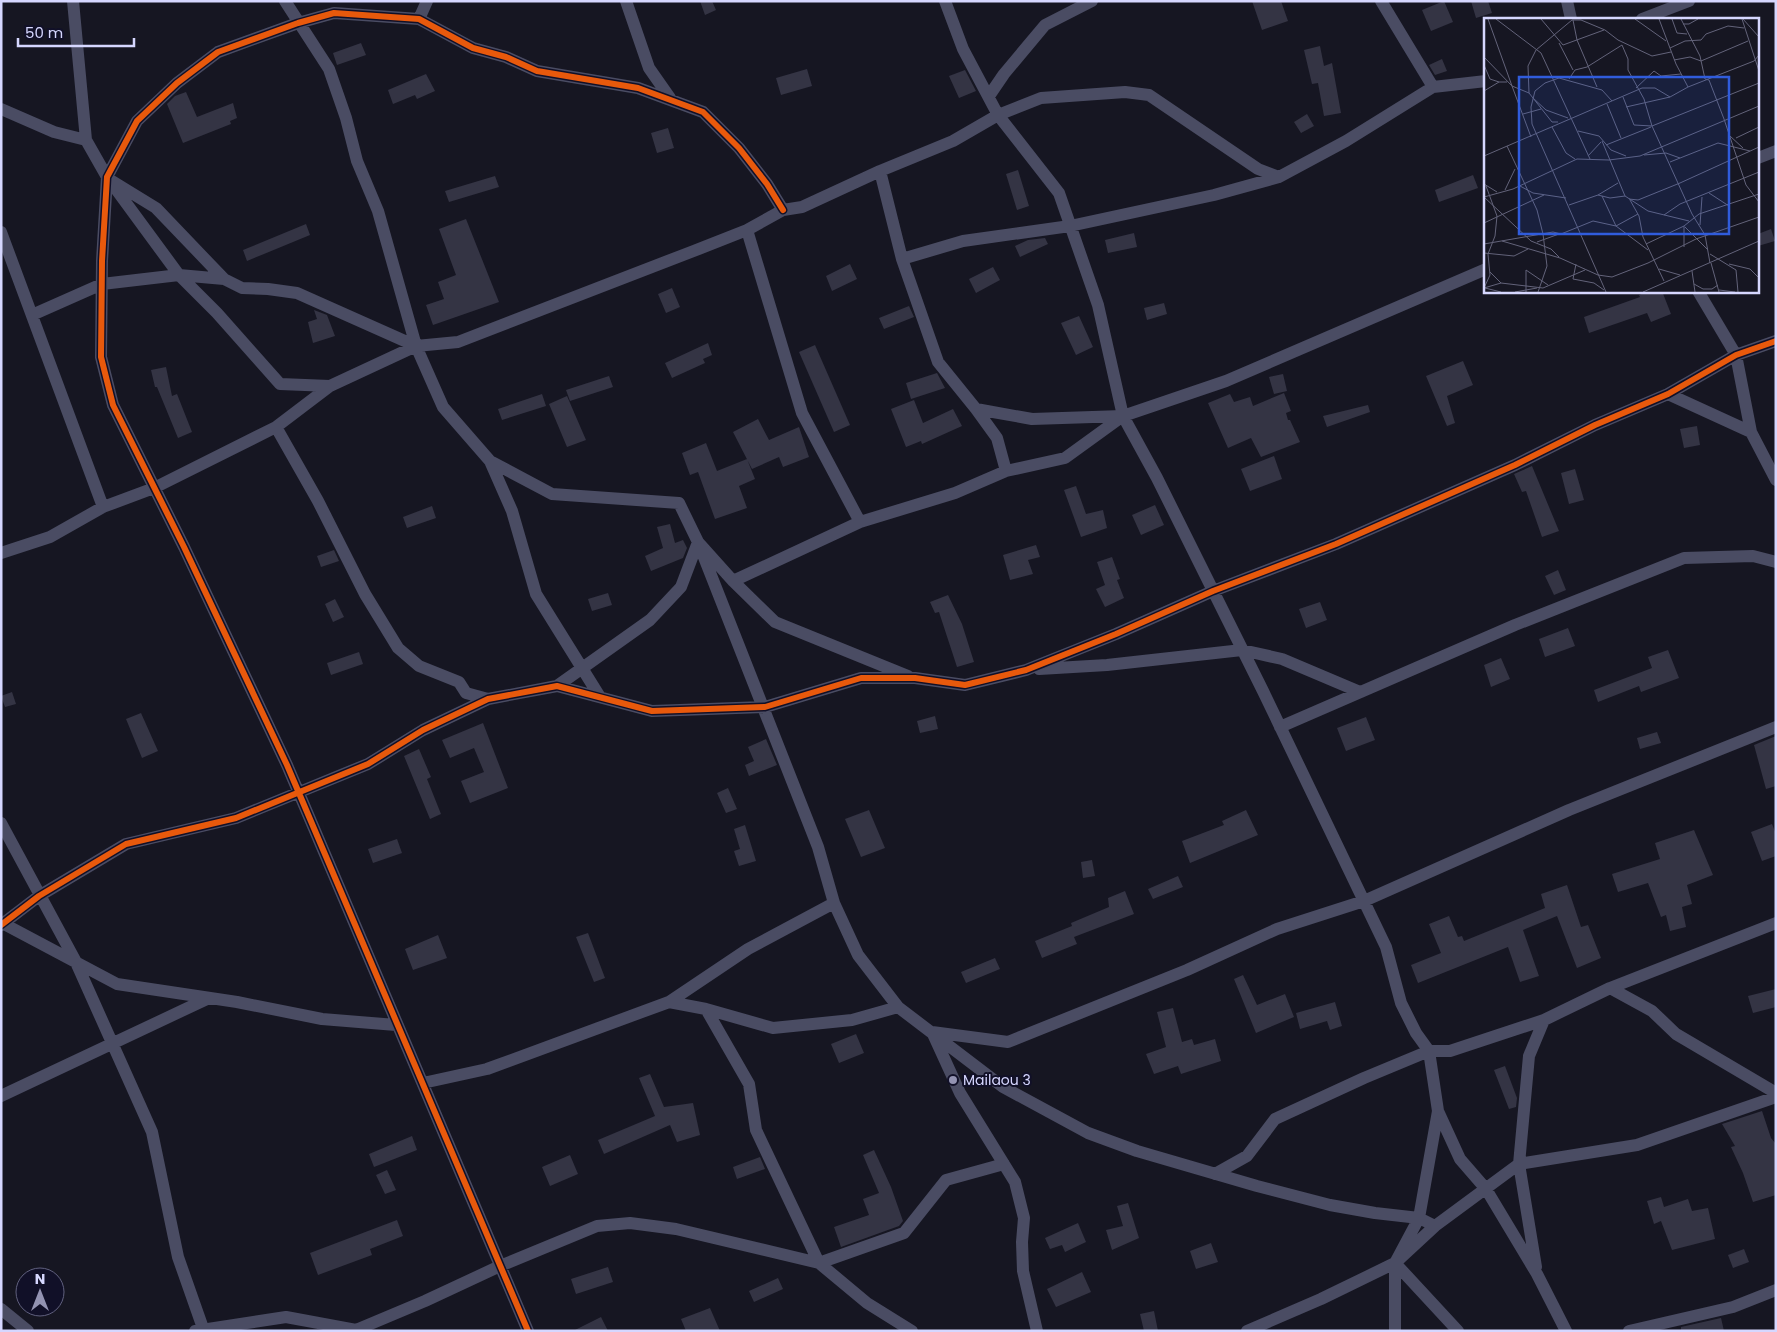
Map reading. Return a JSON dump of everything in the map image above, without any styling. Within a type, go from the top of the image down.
[{"type":"street","points":[[73,1],[86,140],[107,177],[179,275],[228,324],[280,384],[330,386]]},
{"type":"street","points":[[285,1],[329,69],[346,118],[357,161],[378,211],[416,346],[443,407],[490,461],[512,511],[536,594],[600,697]]},
{"type":"street","points":[[419,19],[427,1]]},
{"type":"street","points":[[626,1],[650,68],[670,98]]},
{"type":"street","points":[[945,1],[963,49],[998,115],[1059,193],[1098,305],[1122,416],[1157,478],[1280,726],[1386,947],[1401,1003],[1416,1033],[1429,1051],[1438,1111],[1460,1159],[1486,1189],[1537,1274],[1566,1331]]},
{"type":"street","points":[[989,96],[1004,74],[1045,25],[1092,1]]},
{"type":"street","points":[[1381,1],[1432,87]]},
{"type":"street","points":[[1567,1],[1571,18]]},
{"type":"street","points":[[1645,18],[1689,1]]},
{"type":"street","points":[[528,1331],[298,793],[217,616],[113,404],[102,358],[102,284],[107,177],[137,121],[177,83],[218,52],[298,23],[334,13],[419,19],[473,48],[506,57],[537,72],[638,88],[670,98],[703,112],[720,128],[767,184],[783,210]]},
{"type":"street","points":[[902,259],[963,241],[1070,226],[1214,195],[1279,177],[1346,141],[1432,87],[1484,81]]},
{"type":"street","points":[[1,553],[50,537],[102,507],[154,488],[276,427],[330,386],[416,346],[458,342],[747,230],[783,210],[802,207],[880,171],[953,141],[998,115],[1041,98],[1125,92],[1149,95],[1258,169],[1279,177]]},
{"type":"street","points":[[1,109],[54,132],[86,140]]},
{"type":"street","points":[[1760,157],[1776,151]]},
{"type":"street","points":[[880,171],[902,259],[938,362],[997,438],[1006,471]]},
{"type":"street","points":[[107,177],[156,208],[224,279],[242,288],[268,288],[297,293],[416,346]]},
{"type":"street","points":[[747,230],[802,413],[860,522]]},
{"type":"street","points":[[1,232],[102,507]]},
{"type":"street","points":[[976,409],[1032,419],[1122,416],[1226,381],[1484,271]]},
{"type":"street","points":[[32,315],[102,284],[179,275],[224,279]]},
{"type":"street","points":[[1699,292],[1736,355],[1751,432],[1776,480]]},
{"type":"street","points":[[557,686],[652,711],[765,707],[861,678],[915,678],[965,685],[1026,670],[1116,634],[1213,591],[1336,544],[1515,465],[1595,425],[1668,394],[1736,355],[1776,341]]},
{"type":"street","points":[[1668,394],[1751,432]]},
{"type":"street","points":[[733,581],[860,522],[955,493],[1006,471],[1065,458],[1122,416]]},
{"type":"street","points":[[276,427],[318,501],[365,594],[398,648],[419,666],[459,682],[466,693],[488,699]]},
{"type":"street","points":[[490,461],[552,494],[679,503],[698,542],[765,707],[818,847],[834,904],[858,956],[898,1007],[1003,1087],[1088,1133],[1137,1151],[1330,1205],[1419,1218],[1435,1226]]},
{"type":"street","points":[[698,542],[733,581],[775,622],[915,678]]},
{"type":"street","points":[[396,1025],[322,1019],[209,998],[117,984],[75,960],[3,925],[39,896],[126,844],[236,818],[368,764],[423,730],[488,699],[557,686],[650,620],[681,587],[698,542]]},
{"type":"street","points":[[1280,726],[1515,625],[1684,558],[1753,556],[1776,562]]},
{"type":"street","points":[[1026,670],[1242,650],[1282,659],[1360,692]]},
{"type":"street","points":[[932,1032],[1008,1042],[1187,970],[1277,929],[1364,901],[1569,810],[1776,727]]},
{"type":"street","points":[[1,824],[75,960],[152,1132],[178,1257],[201,1330],[286,1317],[356,1331],[500,1266],[596,1226],[630,1223],[676,1229],[819,1262],[904,1233],[946,1180],[1004,1164]]},
{"type":"street","points":[[423,1083],[487,1069],[669,1002],[748,948],[834,904]]},
{"type":"street","points":[[1215,1174],[1248,1156],[1275,1119],[1429,1051],[1450,1051],[1544,1020],[1610,988],[1776,923]]},
{"type":"street","points":[[1610,988],[1652,1011],[1676,1034],[1776,1093]]},
{"type":"street","points":[[1,1096],[209,998]]},
{"type":"street","points":[[669,1002],[773,1028],[852,1020],[898,1007]]},
{"type":"street","points":[[706,1010],[749,1084],[756,1130],[819,1262],[867,1303],[912,1331]]},
{"type":"street","points":[[1537,1274],[1519,1164],[1529,1056],[1544,1020]]},
{"type":"street","points":[[932,1032],[960,1093],[1015,1182],[1024,1218],[1022,1242],[1023,1271],[1037,1331]]},
{"type":"street","points":[[1247,1331],[1321,1299],[1396,1262],[1435,1226],[1519,1164],[1637,1145],[1776,1097]]},
{"type":"street","points":[[1395,1331],[1396,1262],[1419,1218],[1438,1111]]},
{"type":"street","points":[[1396,1262],[1458,1331]]},
{"type":"street","points":[[1629,1331],[1733,1307],[1776,1290]]},
{"type":"street","points":[[1,1308],[28,1331]]},
{"type":"building","points":[[700,1],[712,1],[716,10],[705,15]]},
{"type":"building","points":[[1252,1],[1281,1],[1288,21],[1262,30]]},
{"type":"building","points":[[1444,1],[1453,22],[1431,31],[1422,10]]},
{"type":"building","points":[[1471,1],[1488,1],[1492,13],[1476,18]]},
{"type":"building","points":[[361,43],[366,55],[337,65],[333,53]]},
{"type":"building","points":[[1320,46],[1324,66],[1332,63],[1341,113],[1324,116],[1318,83],[1312,84],[1304,50]]},
{"type":"building","points":[[1442,59],[1447,71],[1435,75],[1429,65]]},
{"type":"building","points":[[807,69],[812,86],[781,95],[776,78]]},
{"type":"building","points":[[965,70],[976,91],[959,98],[949,76]]},
{"type":"building","points":[[426,74],[435,91],[417,99],[415,95],[393,104],[388,90]]},
{"type":"building","points":[[186,92],[197,117],[233,103],[237,118],[230,121],[231,124],[183,143],[167,104],[175,96]]},
{"type":"building","points":[[1307,114],[1314,126],[1301,133],[1294,122]]},
{"type":"building","points":[[668,128],[674,148],[657,153],[651,133]]},
{"type":"building","points":[[1018,170],[1029,206],[1017,210],[1006,174]]},
{"type":"building","points":[[1473,175],[1478,188],[1439,202],[1435,190]]},
{"type":"building","points":[[495,176],[499,187],[449,202],[445,191]]},
{"type":"building","points":[[466,219],[499,302],[433,325],[426,305],[444,299],[438,282],[456,275],[439,229]]},
{"type":"building","points":[[306,224],[310,235],[247,261],[243,250]]},
{"type":"building","points":[[1771,229],[1775,241],[1760,245],[1760,233]]},
{"type":"building","points":[[1134,233],[1137,247],[1108,253],[1105,240]]},
{"type":"building","points":[[1045,238],[1048,244],[1020,257],[1015,246],[1028,240]]},
{"type":"building","points":[[850,264],[857,279],[832,291],[826,276]]},
{"type":"building","points":[[993,267],[1000,280],[976,293],[969,279]]},
{"type":"building","points":[[672,288],[680,307],[666,313],[658,294]]},
{"type":"building","points":[[1646,292],[1662,292],[1671,314],[1651,322],[1647,313],[1589,333],[1584,317],[1640,297],[1639,295]]},
{"type":"building","points":[[1164,303],[1167,314],[1147,320],[1144,308]]},
{"type":"building","points":[[909,306],[914,317],[884,329],[879,318]]},
{"type":"building","points":[[314,310],[327,315],[335,336],[313,343],[308,322],[317,319]]},
{"type":"building","points":[[1079,316],[1093,347],[1076,355],[1061,323]]},
{"type":"building","points":[[708,343],[712,355],[703,359],[705,363],[672,378],[665,363]]},
{"type":"building","points":[[815,345],[850,425],[834,432],[799,352]]},
{"type":"building","points":[[1463,361],[1473,385],[1447,396],[1455,423],[1447,426],[1426,376]]},
{"type":"building","points":[[166,367],[172,396],[177,394],[192,432],[178,438],[157,387],[155,387],[151,370]]},
{"type":"building","points":[[937,373],[945,388],[911,399],[906,383]]},
{"type":"building","points":[[1283,374],[1287,391],[1274,394],[1269,377]]},
{"type":"building","points":[[609,376],[613,387],[570,401],[566,390]]},
{"type":"building","points":[[1284,393],[1291,411],[1286,413],[1288,420],[1290,420],[1300,442],[1261,457],[1251,438],[1228,448],[1208,403],[1230,394],[1234,402],[1250,397],[1253,406]]},
{"type":"building","points":[[542,394],[546,406],[502,420],[498,409]]},
{"type":"building","points":[[567,396],[586,440],[567,447],[549,404]]},
{"type":"building","points":[[914,400],[923,423],[953,409],[962,426],[922,444],[921,441],[906,447],[891,409]]},
{"type":"building","points":[[1368,405],[1370,412],[1327,427],[1323,416]]},
{"type":"building","points":[[758,419],[769,440],[799,427],[809,457],[783,467],[779,457],[752,469],[733,432]]},
{"type":"building","points":[[1697,426],[1700,445],[1684,448],[1680,429]]},
{"type":"building","points":[[706,443],[717,471],[747,459],[755,479],[739,486],[747,508],[715,519],[698,472],[690,475],[682,453]]},
{"type":"building","points":[[1274,456],[1282,479],[1250,491],[1241,469]]},
{"type":"building","points":[[1532,466],[1559,531],[1542,537],[1526,491],[1522,492],[1514,474]]},
{"type":"building","points":[[1575,469],[1584,500],[1569,504],[1561,473]]},
{"type":"building","points":[[1076,486],[1086,514],[1103,510],[1107,528],[1081,537],[1064,490]]},
{"type":"building","points":[[1155,505],[1164,525],[1141,535],[1132,515]]},
{"type":"building","points":[[432,506],[436,518],[407,528],[403,517]]},
{"type":"building","points":[[670,524],[675,543],[683,540],[687,548],[683,558],[651,571],[645,556],[663,548],[657,527]]},
{"type":"building","points":[[1036,545],[1040,557],[1028,560],[1033,574],[1010,580],[1003,555]]},
{"type":"building","points":[[334,550],[339,561],[321,567],[317,556]]},
{"type":"building","points":[[1112,557],[1120,579],[1117,580],[1124,598],[1105,607],[1096,589],[1105,585],[1097,562]]},
{"type":"building","points":[[1558,570],[1566,590],[1554,595],[1545,576]]},
{"type":"building","points":[[608,593],[612,605],[592,611],[588,599]]},
{"type":"building","points":[[948,595],[962,624],[974,662],[957,667],[939,612],[935,613],[930,602]]},
{"type":"building","points":[[335,599],[344,617],[333,622],[325,604]]},
{"type":"building","points":[[1320,602],[1327,620],[1306,628],[1299,609]]},
{"type":"building","points":[[1568,628],[1575,646],[1545,657],[1539,639]]},
{"type":"building","points":[[1668,650],[1679,678],[1641,692],[1639,686],[1598,702],[1594,690],[1652,668],[1648,657]]},
{"type":"building","points":[[359,652],[363,664],[331,675],[327,663]]},
{"type":"building","points":[[1501,658],[1510,679],[1491,687],[1484,665]]},
{"type":"building","points":[[12,692],[16,704],[5,707],[1,696]]},
{"type":"building","points":[[141,713],[158,751],[142,758],[126,719]]},
{"type":"building","points":[[935,716],[938,729],[920,733],[917,721]]},
{"type":"building","points":[[1366,717],[1375,740],[1346,751],[1337,728]]},
{"type":"building","points":[[483,723],[508,788],[470,803],[461,781],[484,772],[474,748],[450,758],[442,740]]},
{"type":"building","points":[[1657,732],[1661,743],[1640,749],[1637,738]]},
{"type":"building","points":[[1776,736],[1776,786],[1766,789],[1754,745]]},
{"type":"building","points":[[766,739],[777,765],[749,776],[745,765],[754,761],[748,747]]},
{"type":"building","points":[[419,749],[431,777],[427,779],[441,814],[430,819],[404,756]]},
{"type":"building","points":[[728,788],[737,809],[726,813],[717,793]]},
{"type":"building","points":[[869,810],[885,848],[861,857],[845,819]]},
{"type":"building","points":[[1246,810],[1258,835],[1190,863],[1182,841],[1224,825],[1222,821]]},
{"type":"building","points":[[1772,824],[1776,834],[1776,856],[1762,861],[1751,832]]},
{"type":"building","points":[[745,825],[756,861],[739,866],[734,851],[740,849],[734,829]]},
{"type":"building","points":[[1694,830],[1713,875],[1687,885],[1692,904],[1682,907],[1686,927],[1670,931],[1666,915],[1661,917],[1648,883],[1618,892],[1612,874],[1660,859],[1655,843]]},
{"type":"building","points":[[397,839],[402,853],[373,863],[368,849]]},
{"type":"building","points":[[1092,860],[1095,876],[1083,878],[1081,862]]},
{"type":"building","points":[[1178,876],[1183,887],[1153,899],[1148,889]]},
{"type":"building","points":[[1567,885],[1581,927],[1588,925],[1601,958],[1577,968],[1557,916],[1523,930],[1539,976],[1520,982],[1508,947],[1418,983],[1411,965],[1441,953],[1429,924],[1449,916],[1458,937],[1462,936],[1464,941],[1545,908],[1541,894]]},
{"type":"building","points":[[1125,891],[1134,914],[1074,937],[1077,944],[1042,958],[1035,941],[1072,926],[1071,923],[1109,907],[1108,898]]},
{"type":"building","points":[[588,933],[605,978],[594,982],[576,937]]},
{"type":"building","points":[[438,935],[447,958],[413,970],[405,949]]},
{"type":"building","points":[[995,958],[1000,969],[966,983],[961,972]]},
{"type":"building","points":[[1243,975],[1257,1005],[1285,994],[1294,1017],[1256,1033],[1234,979]]},
{"type":"building","points":[[1776,989],[1776,1007],[1753,1013],[1748,996]]},
{"type":"building","points":[[1335,1002],[1342,1026],[1330,1030],[1327,1021],[1300,1029],[1296,1013]]},
{"type":"building","points":[[1173,1008],[1182,1042],[1192,1039],[1194,1045],[1215,1039],[1221,1061],[1181,1074],[1178,1066],[1154,1074],[1146,1054],[1166,1047],[1157,1012]]},
{"type":"building","points":[[856,1034],[864,1053],[839,1063],[831,1044]]},
{"type":"building","points":[[1505,1066],[1517,1098],[1516,1107],[1509,1109],[1494,1070]]},
{"type":"building","points":[[650,1074],[664,1107],[693,1103],[700,1135],[677,1142],[670,1125],[604,1154],[598,1140],[655,1116],[639,1078]]},
{"type":"building","points":[[1762,1111],[1771,1138],[1776,1144],[1776,1195],[1753,1202],[1731,1147],[1735,1146],[1722,1124]]},
{"type":"building","points":[[412,1136],[417,1150],[374,1167],[369,1154]]},
{"type":"building","points":[[874,1150],[891,1187],[903,1221],[899,1226],[841,1247],[834,1227],[869,1215],[863,1199],[879,1193],[863,1155]]},
{"type":"building","points":[[570,1155],[578,1174],[550,1186],[542,1167]]},
{"type":"building","points":[[760,1157],[765,1169],[737,1179],[733,1167]]},
{"type":"building","points":[[387,1170],[396,1190],[385,1194],[376,1175]]},
{"type":"building","points":[[1661,1197],[1664,1207],[1688,1199],[1692,1211],[1708,1208],[1715,1239],[1672,1250],[1661,1221],[1654,1224],[1647,1201]]},
{"type":"building","points":[[1128,1203],[1139,1238],[1112,1250],[1106,1230],[1123,1226],[1117,1206]]},
{"type":"building","points":[[397,1220],[403,1236],[370,1249],[372,1255],[318,1275],[310,1253]]},
{"type":"building","points":[[1078,1223],[1086,1242],[1065,1252],[1062,1245],[1050,1249],[1045,1238]]},
{"type":"building","points":[[1211,1243],[1218,1262],[1196,1269],[1190,1251]]},
{"type":"building","points":[[1744,1249],[1749,1262],[1733,1268],[1728,1255]]},
{"type":"building","points":[[608,1267],[613,1282],[576,1294],[571,1279]]},
{"type":"building","points":[[1082,1272],[1091,1292],[1056,1307],[1047,1289]]},
{"type":"building","points":[[778,1278],[783,1289],[754,1302],[749,1291]]},
{"type":"building","points":[[710,1308],[720,1331],[686,1331],[681,1319]]},
{"type":"building","points":[[1154,1311],[1158,1331],[1144,1331],[1140,1314]]},
{"type":"building","points":[[601,1317],[608,1331],[573,1331]]},
{"type":"building","points":[[1721,1318],[1724,1331],[1681,1331],[1681,1327]]},
{"type":"cycle path","points":[[528,1331],[287,765],[184,547],[113,405],[101,357],[102,261],[107,177],[137,121],[177,83],[218,52],[298,23],[334,13],[419,19],[473,48],[506,57],[537,71],[638,88],[703,112],[739,148],[767,184],[783,210]]},
{"type":"cycle path","points":[[1,925],[39,896],[126,844],[236,818],[368,764],[423,730],[488,699],[557,686],[652,711],[765,707],[861,678],[915,678],[965,685],[1026,670],[1116,634],[1213,591],[1336,544],[1515,465],[1595,425],[1668,394],[1736,355],[1776,341]]},
{"type":"place","name":"Mailaou 3","points":[[953,1080]]}]
